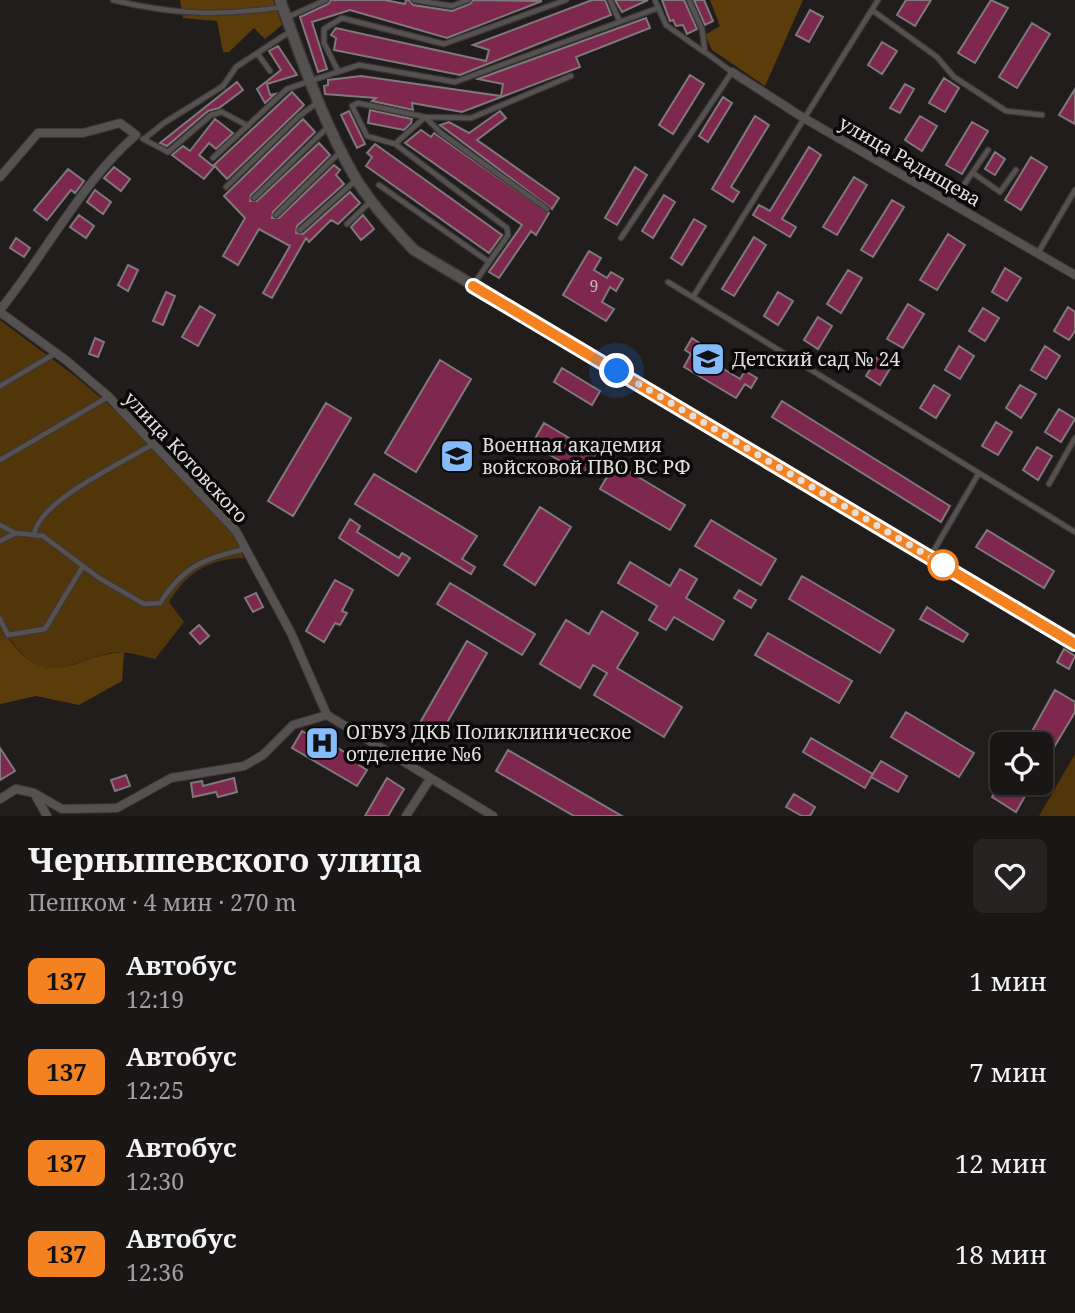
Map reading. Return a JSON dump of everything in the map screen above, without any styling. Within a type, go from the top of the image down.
[{"type":"street","points":[[281,3],[329,126],[356,180],[414,250],[1075,644]]},
{"type":"street","name":"улица Радищева","points":[[732,72],[802,117],[1075,275]]},
{"type":"street","points":[[0,177],[38,133],[83,133],[120,123],[140,137],[123,146],[68,216],[0,311]]},
{"type":"street","name":"улица Котовского","points":[[0,311],[108,396],[236,531],[291,633],[327,715]]},
{"type":"street","points":[[0,799],[16,789],[34,793],[62,809],[117,808],[171,778],[244,766],[262,755],[293,725],[327,715],[493,816]]},
{"type":"street","points":[[406,816],[430,779]]},
{"type":"street","points":[[34,793],[47,816]]},
{"type":"lane","points":[[113,0],[156,10],[197,15],[281,3]]},
{"type":"lane","points":[[287,18],[326,0]]},
{"type":"lane","points":[[414,0],[452,6],[468,0]]},
{"type":"lane","points":[[338,71],[324,43],[324,29],[342,18],[444,44],[566,0]]},
{"type":"lane","points":[[610,0],[620,22]]},
{"type":"lane","points":[[621,239],[732,72],[666,25],[655,0]]},
{"type":"lane","points":[[689,0],[702,29],[705,52]]},
{"type":"lane","points":[[693,298],[802,117],[878,0]]},
{"type":"lane","points":[[213,158],[287,89],[338,71],[359,65],[455,82],[658,8]]},
{"type":"lane","points":[[872,10],[937,57],[954,77],[1006,111],[1042,115]]},
{"type":"lane","points":[[140,137],[223,86],[236,67],[291,30]]},
{"type":"lane","points":[[257,53],[270,71]]},
{"type":"lane","points":[[473,286],[508,235],[507,228],[395,145],[367,136],[352,106],[358,103],[425,117],[471,118],[571,76]]},
{"type":"lane","points":[[226,187],[298,117],[319,102]]},
{"type":"lane","points":[[140,137],[168,152],[211,115],[222,112],[248,126]]},
{"type":"lane","points":[[395,145],[425,117]]},
{"type":"lane","points":[[425,117],[441,133],[547,209]]},
{"type":"lane","points":[[254,198],[329,126]]},
{"type":"lane","points":[[952,202],[988,150]]},
{"type":"lane","points":[[276,215],[341,151]]},
{"type":"lane","points":[[973,173],[1000,192],[1016,170]]},
{"type":"lane","points":[[300,230],[356,180]]},
{"type":"lane","points":[[379,185],[489,262]]},
{"type":"lane","points":[[1038,253],[1075,190]]},
{"type":"lane","points":[[347,224],[371,200]]},
{"type":"lane","points":[[668,282],[1075,532]]},
{"type":"lane","points":[[0,386],[56,353]]},
{"type":"lane","points":[[0,460],[108,396]]},
{"type":"lane","points":[[1049,484],[1075,438]]},
{"type":"lane","points":[[34,535],[44,514],[60,500],[154,444]]},
{"type":"lane","points":[[930,557],[979,473]]},
{"type":"lane","points":[[0,525],[16,533],[43,536],[83,566],[144,604],[160,603],[176,578],[202,562],[217,555],[246,549]]},
{"type":"lane","points":[[0,541],[16,533]]},
{"type":"lane","points":[[0,619],[8,635],[45,629],[83,566]]},
{"type":"shaded area","points":[[180,0],[273,0],[282,25],[265,39],[254,28],[229,52],[223,52],[217,21],[183,18]]},
{"type":"shaded area","points":[[710,0],[803,0],[765,86],[712,50],[705,35],[720,26]]},
{"type":"shaded area","points":[[0,320],[75,376],[122,416],[233,533],[244,558],[210,564],[183,583],[169,602],[184,622],[155,659],[116,652],[68,666],[45,667],[34,663],[9,638],[0,641]]},
{"type":"shaded area","points":[[8,638],[23,655],[50,668],[124,652],[122,681],[79,705],[36,696],[0,704],[0,641]]},
{"type":"shaded area","points":[[1075,754],[1075,816],[1039,816]]},
{"type":"building","points":[[331,0],[385,0],[405,4],[406,0],[409,0],[413,5],[452,11],[470,4],[473,0],[542,1],[447,38],[350,10],[312,22],[327,69],[318,72],[300,17]]},
{"type":"building","points":[[592,0],[605,0],[611,15],[460,75],[334,50],[336,38],[331,35],[336,28],[486,61],[489,50],[473,45]]},
{"type":"building","points":[[615,0],[648,0],[622,12]]},
{"type":"building","points":[[662,0],[684,0],[697,29],[687,34],[683,25],[676,26],[673,20],[670,21]]},
{"type":"building","points":[[694,0],[704,0],[713,21],[705,25]]},
{"type":"building","points":[[906,0],[931,0],[915,26],[897,15]]},
{"type":"building","points":[[991,0],[1008,8],[975,63],[958,53]]},
{"type":"building","points":[[810,10],[823,17],[809,42],[796,35]]},
{"type":"building","points":[[646,18],[650,28],[576,57],[580,67],[462,112],[412,103],[413,110],[372,101],[376,98],[325,94],[324,86],[328,85],[328,80],[361,76],[501,96],[503,84],[478,79]]},
{"type":"building","points":[[1032,23],[1050,34],[1017,88],[999,77]]},
{"type":"building","points":[[882,42],[897,51],[882,74],[868,65]]},
{"type":"building","points":[[278,46],[297,75],[267,84],[270,95],[275,94],[265,103],[257,89],[281,70],[269,51]]},
{"type":"building","points":[[690,75],[704,84],[673,134],[659,125]]},
{"type":"building","points":[[944,78],[959,88],[945,112],[929,103]]},
{"type":"building","points":[[237,82],[243,90],[219,108],[208,111],[167,146],[160,143]]},
{"type":"building","points":[[905,84],[914,89],[900,113],[890,108]]},
{"type":"building","points":[[1075,89],[1075,124],[1059,115]]},
{"type":"building","points":[[292,92],[304,105],[227,179],[214,165]]},
{"type":"building","points":[[723,97],[732,103],[708,142],[699,136]]},
{"type":"building","points":[[370,110],[412,119],[411,123],[404,130],[368,123]]},
{"type":"building","points":[[349,111],[365,144],[357,148],[341,115]]},
{"type":"building","points":[[500,111],[506,118],[477,140],[559,198],[552,209],[440,125],[449,122],[469,133]]},
{"type":"building","points":[[755,116],[769,125],[731,187],[739,192],[733,202],[712,189]]},
{"type":"building","points":[[920,116],[937,126],[922,151],[905,140]]},
{"type":"building","points":[[215,119],[233,133],[216,149],[209,143],[199,155],[214,167],[204,179],[172,155],[183,146],[190,151]]},
{"type":"building","points":[[303,119],[315,132],[251,195],[250,201],[257,201],[319,143],[330,155],[273,212],[272,218],[279,218],[334,165],[340,170],[336,175],[344,184],[297,226],[296,233],[303,234],[350,192],[360,203],[338,224],[331,220],[309,242],[306,238],[272,298],[263,293],[290,246],[259,229],[238,265],[223,256],[245,218],[224,196]]},
{"type":"building","points":[[972,122],[988,131],[962,174],[946,165]]},
{"type":"building","points":[[421,130],[431,137],[434,133],[549,213],[536,235],[531,231],[499,278],[489,272],[522,225],[405,143]]},
{"type":"building","points":[[375,144],[502,235],[489,253],[366,166],[372,157],[367,153]]},
{"type":"building","points":[[809,147],[821,155],[782,219],[796,227],[790,237],[753,215],[759,205],[770,211]]},
{"type":"building","points":[[995,152],[1005,159],[995,175],[985,169]]},
{"type":"building","points":[[1031,157],[1047,167],[1021,210],[1005,200]]},
{"type":"building","points":[[114,167],[130,179],[121,191],[104,178]]},
{"type":"building","points":[[635,167],[647,175],[617,225],[605,218]]},
{"type":"building","points":[[68,169],[84,181],[75,193],[71,190],[47,220],[34,210]]},
{"type":"building","points":[[854,177],[867,185],[837,235],[823,227]]},
{"type":"building","points":[[95,190],[111,202],[103,214],[87,202]]},
{"type":"building","points":[[664,195],[675,202],[653,238],[642,231]]},
{"type":"building","points":[[892,200],[904,207],[873,257],[861,250]]},
{"type":"building","points":[[79,215],[94,226],[86,238],[70,227]]},
{"type":"building","points":[[363,215],[374,229],[361,240],[351,227]]},
{"type":"building","points":[[694,219],[706,226],[682,265],[671,258]]},
{"type":"building","points":[[948,234],[965,245],[937,290],[920,280]]},
{"type":"building","points":[[754,237],[766,245],[734,296],[722,289]]},
{"type":"building","points":[[16,238],[30,248],[24,257],[10,248]]},
{"type":"building","points":[[589,251],[601,258],[594,270],[607,278],[611,272],[623,279],[616,291],[610,287],[602,302],[614,309],[606,321],[563,295]]},
{"type":"building","points":[[128,265],[138,270],[128,291],[118,285]]},
{"type":"building","points":[[1005,268],[1021,278],[1007,301],[992,292]]},
{"type":"building","points":[[848,270],[862,278],[841,313],[827,304]]},
{"type":"building","points":[[166,292],[175,296],[163,325],[153,321]]},
{"type":"building","points":[[778,292],[793,301],[778,325],[764,316]]},
{"type":"building","points":[[908,304],[924,314],[903,348],[887,339]]},
{"type":"building","points":[[200,306],[215,315],[198,346],[182,337]]},
{"type":"building","points":[[1068,307],[1075,312],[1075,331],[1069,340],[1054,331]]},
{"type":"building","points":[[983,308],[999,318],[985,341],[969,331]]},
{"type":"building","points":[[818,317],[832,326],[818,349],[804,340]]},
{"type":"building","points":[[95,338],[104,342],[98,357],[89,354]]},
{"type":"building","points":[[692,338],[704,346],[699,354],[740,379],[745,371],[757,378],[751,388],[745,384],[736,398],[684,367],[691,354],[685,350]]},
{"type":"building","points":[[959,346],[974,356],[960,379],[945,370]]},
{"type":"building","points":[[1045,346],[1060,356],[1046,379],[1031,370]]},
{"type":"building","points":[[880,353],[894,362],[880,385],[866,376]]},
{"type":"building","points":[[440,360],[471,379],[416,472],[385,453]]},
{"type":"building","points":[[562,368],[600,391],[592,405],[554,382]]},
{"type":"building","points":[[934,385],[950,395],[936,418],[920,408]]},
{"type":"building","points":[[1020,385],[1036,394],[1021,418],[1006,408]]},
{"type":"building","points":[[782,401],[950,506],[941,522],[772,417]]},
{"type":"building","points":[[326,403],[351,418],[293,516],[268,501]]},
{"type":"building","points":[[1059,409],[1075,419],[1061,442],[1045,432]]},
{"type":"building","points":[[996,422],[1012,432],[998,455],[982,446]]},
{"type":"building","points":[[544,423],[596,454],[583,475],[532,444]]},
{"type":"building","points":[[1037,447],[1052,456],[1038,480],[1023,470]]},
{"type":"building","points":[[615,463],[685,505],[670,530],[600,489]]},
{"type":"building","points":[[374,474],[477,536],[462,559],[475,567],[471,574],[355,504]]},
{"type":"building","points":[[540,507],[571,527],[535,585],[504,565]]},
{"type":"building","points":[[350,519],[360,526],[357,532],[399,558],[402,553],[410,558],[398,576],[339,538]]},
{"type":"building","points":[[711,520],[776,559],[761,585],[695,546]]},
{"type":"building","points":[[987,530],[1054,571],[1044,588],[976,547]]},
{"type":"building","points":[[630,562],[670,586],[680,569],[697,579],[686,598],[724,621],[713,640],[674,617],[666,630],[649,620],[657,606],[618,583]]},
{"type":"building","points":[[802,576],[894,630],[880,653],[789,599]]},
{"type":"building","points":[[335,580],[353,590],[342,611],[347,613],[340,625],[335,623],[324,642],[306,631]]},
{"type":"building","points":[[450,583],[535,634],[522,655],[437,604]]},
{"type":"building","points":[[739,590],[756,600],[751,608],[734,598]]},
{"type":"building","points":[[256,593],[263,607],[253,612],[245,598]]},
{"type":"building","points":[[927,607],[968,634],[963,642],[920,619]]},
{"type":"building","points":[[602,611],[638,633],[617,668],[682,707],[664,737],[594,695],[607,673],[593,665],[580,688],[540,664],[566,620],[589,634]]},
{"type":"building","points":[[199,625],[209,636],[200,644],[190,633]]},
{"type":"building","points":[[768,633],[852,681],[839,703],[755,655]]},
{"type":"building","points":[[467,641],[487,653],[437,740],[417,728]]},
{"type":"building","points":[[1064,649],[1075,656],[1069,669],[1057,662]]},
{"type":"building","points":[[1055,690],[1075,702],[1075,712],[1053,749],[1053,732],[1032,732]]},
{"type":"building","points":[[906,712],[974,753],[959,777],[891,737]]},
{"type":"building","points":[[302,731],[309,735],[311,732],[361,762],[359,765],[367,770],[357,786],[292,748]]},
{"type":"building","points":[[811,738],[873,774],[865,788],[803,752]]},
{"type":"building","points":[[0,748],[15,771],[0,780]]},
{"type":"building","points":[[508,750],[622,816],[574,816],[496,771]]},
{"type":"building","points":[[881,761],[907,776],[898,792],[871,777]]},
{"type":"building","points":[[126,775],[130,786],[115,791],[111,780]]},
{"type":"building","points":[[234,778],[237,792],[218,797],[216,792],[193,797],[191,783],[202,781],[203,786]]},
{"type":"building","points":[[387,778],[404,789],[388,816],[365,816]]},
{"type":"building","points":[[794,794],[815,807],[810,816],[802,816],[786,807]]},
{"type":"building","points":[[993,795],[1026,795],[1016,812],[992,797]]},
{"type":"bus line","name":"137","points":[[473,286],[1075,644]]},
{"type":"place","name":"Детский сад № 24","points":[[708,359]]},
{"type":"place","name":"Военная академия войсковой ПВО ВС РФ","points":[[457,456]]},
{"type":"place","name":"ОГБУЗ ДКБ Поликлиническое отделение №6","points":[[322,743]]},
{"type":"route","points":[[617,371],[950,569],[943,565]]}]
